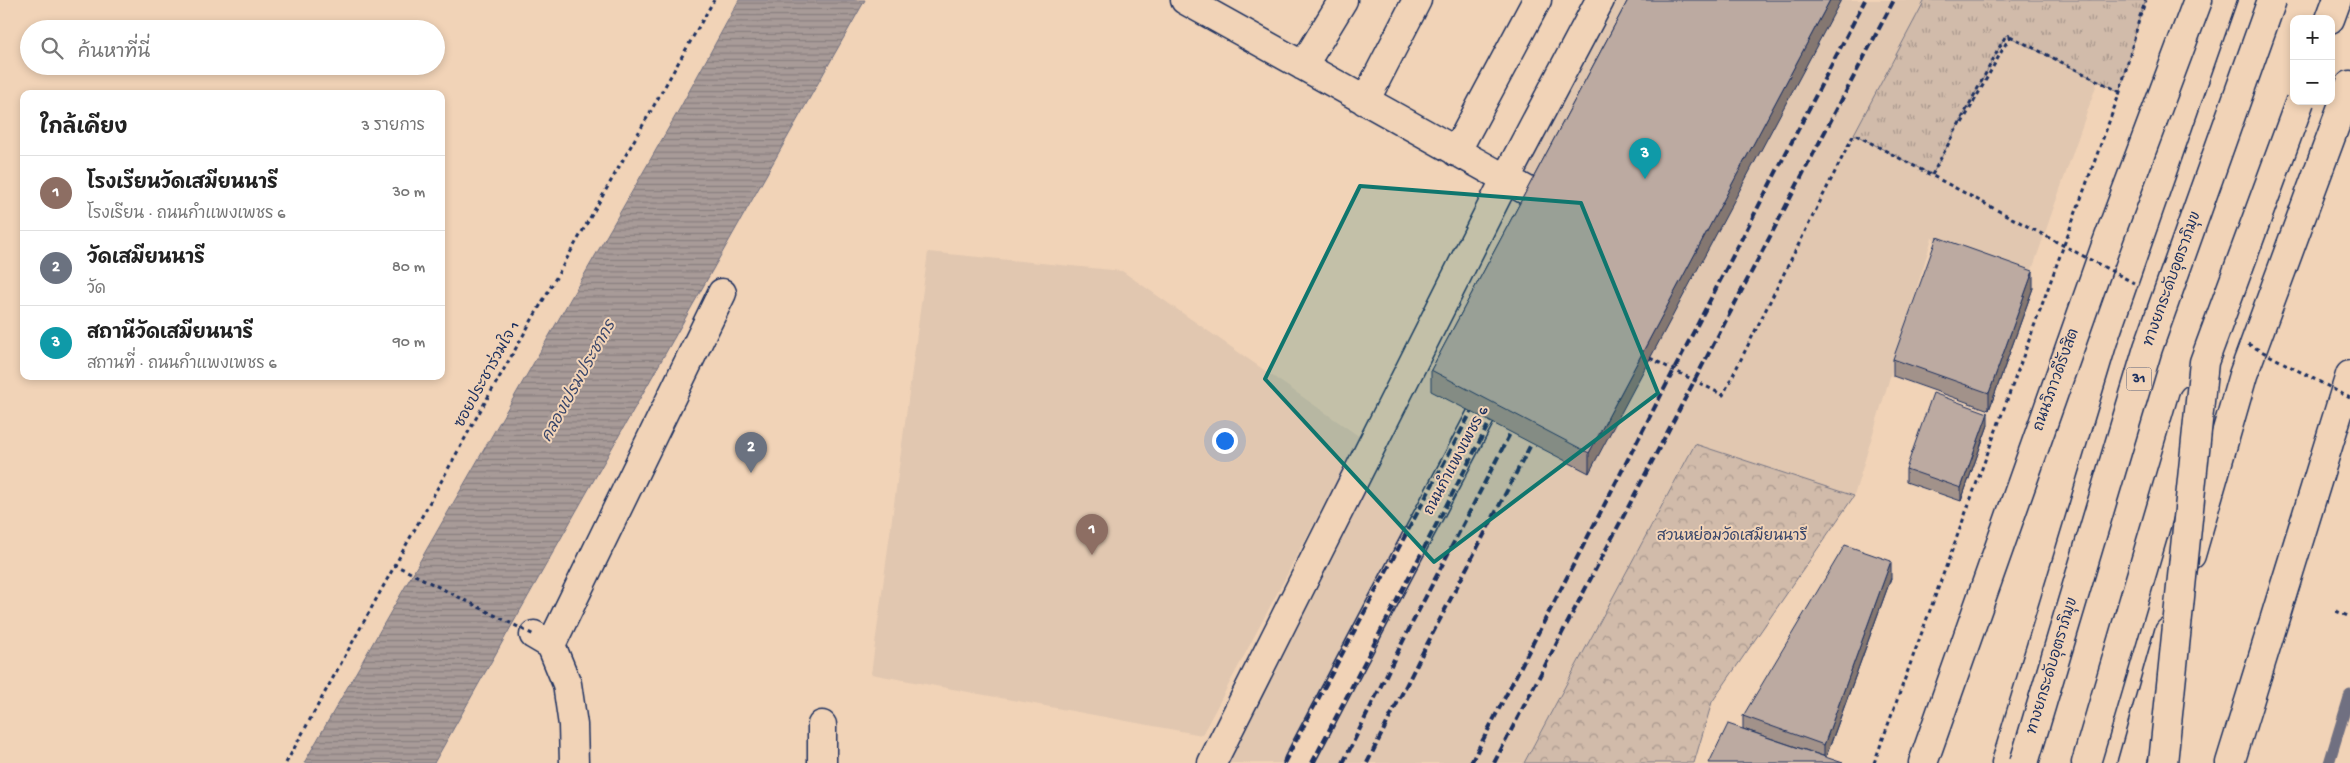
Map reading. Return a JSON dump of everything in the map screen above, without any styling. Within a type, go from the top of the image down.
[{"type":"main road","points":[[1185,0],[1505,180],[1583,221]]},
{"type":"main road","points":[[1303,66],[1343,0]]},
{"type":"main road","points":[[1365,101],[1417,0]]},
{"type":"main road","points":[[1456,152],[1537,0]]},
{"type":"main road","points":[[1212,763],[1505,180],[1600,0]]},
{"type":"main road","name":"ถนนวิภาวดีรังสิต","points":[[1924,763],[2059,374],[2198,0]]},
{"type":"main road","name":"31","points":[[2006,763],[2131,350],[2253,0]]},
{"type":"main road","name":"ทางยกระดับอุตราภิมุข","points":[[2024,763],[2148,348],[2272,0]]},
{"type":"main road","points":[[2331,15],[2337,0]]},
{"type":"main road","points":[[2132,763],[2243,375],[2350,85]]},
{"type":"main road","points":[[2086,763],[2204,362],[2299,105]]},
{"type":"main road","points":[[574,763],[573,725],[567,684],[542,640],[722,292]]},
{"type":"main road","name":"ถนนกำแพงเพชร 6","points":[[1298,763],[1510,361]]},
{"type":"main road","points":[[2163,763],[2204,362]]},
{"type":"main road","points":[[2230,763],[2350,375]]},
{"type":"main road","points":[[822,725],[822,763]]},
{"type":"path","name":"ซอยประชาร่วมใจ 1","points":[[286,763],[480,412],[714,0]]},
{"type":"path","points":[[1874,763],[2120,92],[2146,0]]},
{"type":"path","points":[[1932,176],[2006,35],[2120,92]]},
{"type":"path","points":[[1650,358],[1723,395],[1854,134],[2142,287]]},
{"type":"path","points":[[2246,342],[2350,398]]},
{"type":"path","points":[[393,564],[542,640]]},
{"type":"path","points":[[2336,611],[2350,616]]},
{"type":"highlighted area","points":[[1360,186],[1581,203],[1658,393],[1434,562],[1265,379]]},
{"type":"shaded area","points":[[1609,0],[2126,0],[2032,270],[1932,238],[1854,496],[1695,444],[1524,763],[1224,763]]},
{"type":"shaded area","points":[[928,252],[1122,271],[1360,437],[1202,735],[871,674]]},
{"type":"green space","points":[[1925,0],[2146,0],[2120,92],[2006,35],[1932,175],[1854,134]]},
{"type":"green space","name":"สวนหย่อมวัดเสมียนนารี","points":[[1695,444],[1854,496],[1712,702],[1694,763],[1524,763]]},
{"type":"water","name":"คลองเปรมประชากร","points":[[739,0],[865,0],[434,763],[304,763],[680,108]]},
{"type":"building","points":[[1628,0],[1830,0],[1589,453],[1431,370]]},
{"type":"building","points":[[1937,237],[2033,271],[1989,393],[1893,359]]},
{"type":"building","points":[[1933,393],[1988,413],[1961,488],[1906,469]]},
{"type":"building","points":[[1845,545],[1891,561],[1824,745],[1743,716]]},
{"type":"building","points":[[1728,724],[1843,763],[1709,763]]},
{"type":"waterway","points":[[2329,763],[2350,694]]},
{"type":"railway","points":[[1471,763],[1865,0]]},
{"type":"railway","points":[[1494,763],[1894,0]]},
{"type":"railway","points":[[1284,763],[1478,399]]},
{"type":"railway","points":[[1312,763],[1497,408]]},
{"type":"railway","points":[[1343,763],[1404,639],[1517,420]]},
{"type":"railway","points":[[1367,763],[1538,431]]},
{"type":"place","name":"สถานีวัดเสมียนนารี","points":[[1645,179]]},
{"type":"place","name":"วัดเสมียนนารี","points":[[751,473]]},
{"type":"place","name":"โรงเรียนวัดเสมียนนารี","points":[[1092,555]]}]
